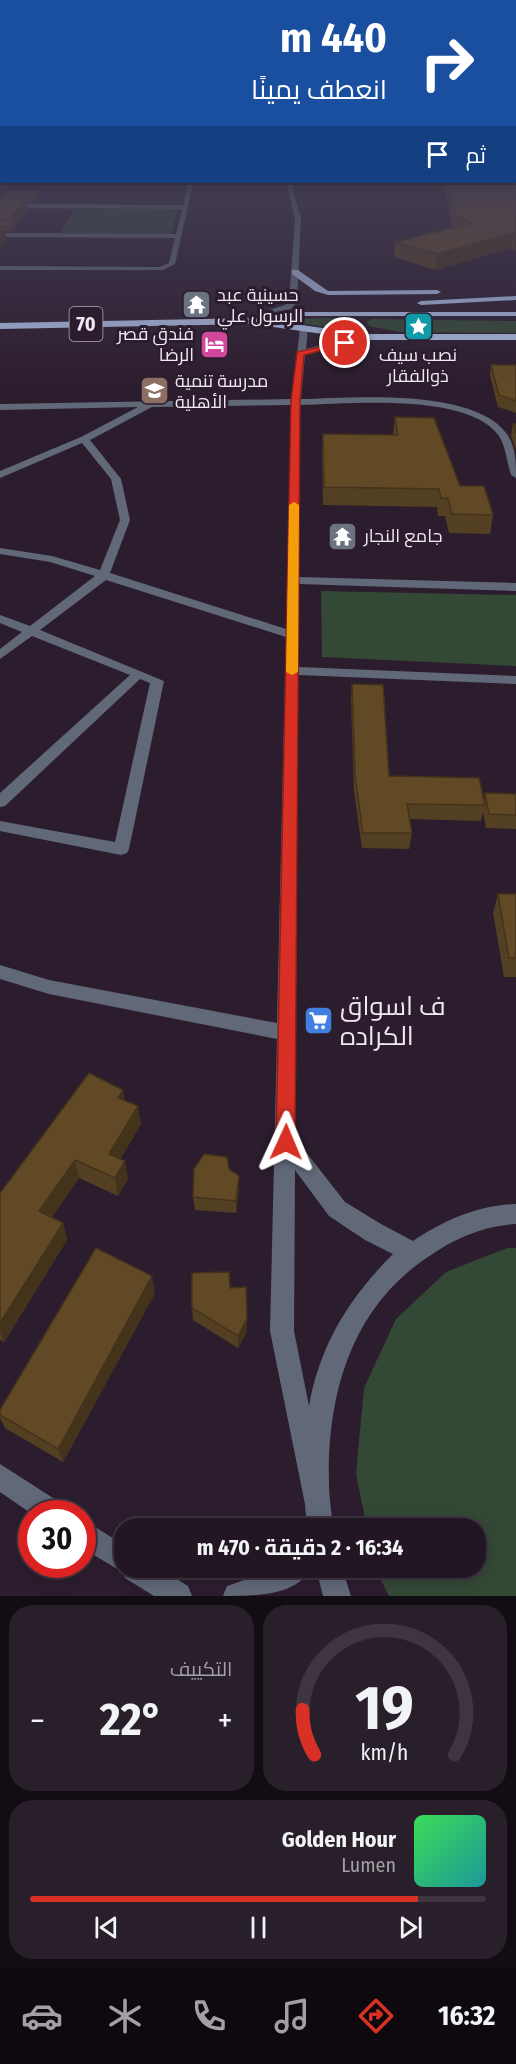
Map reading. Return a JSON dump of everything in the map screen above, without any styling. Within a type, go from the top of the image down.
[{"type":"highway","points":[[295,272],[303,276],[312,288],[328,293],[516,291]]},
{"type":"highway","points":[[410,303],[516,298]]},
{"type":"highway","points":[[176,318],[270,310],[398,304]]},
{"type":"highway","points":[[405,313],[369,316],[356,323],[364,329],[382,333],[438,337]]},
{"type":"highway","name":"70","points":[[0,318],[516,313]]},
{"type":"highway","name":"70","points":[[0,326],[176,318],[253,321],[378,338],[516,337]]},
{"type":"street","points":[[0,268],[161,269],[172,264],[179,237]]},
{"type":"street","points":[[270,310],[288,307],[293,302],[297,237]]},
{"type":"street","points":[[304,328],[296,401],[282,1331],[319,1518]]},
{"type":"street","points":[[300,354],[321,347],[378,338]]},
{"type":"street","points":[[0,407],[413,400],[465,412],[497,428],[504,436],[516,475]]},
{"type":"street","points":[[0,475],[84,439],[152,403]]},
{"type":"street","points":[[0,655],[103,576],[125,520],[116,478],[84,439]]},
{"type":"street","points":[[0,550],[39,555],[292,635]]},
{"type":"street","points":[[293,580],[516,587]]},
{"type":"street","points":[[0,619],[157,681],[121,849],[0,826]]},
{"type":"street","points":[[292,671],[516,680]]},
{"type":"street","points":[[0,802],[138,674]]},
{"type":"street","points":[[0,972],[49,987],[287,1033]]},
{"type":"street","points":[[286,1142],[338,1209],[373,1232],[411,1251]]},
{"type":"street","points":[[316,1500],[317,1419],[336,1350],[368,1293],[411,1251],[459,1226],[516,1214]]},
{"type":"street","points":[[0,1477],[34,1500]]},
{"type":"street","points":[[96,1541],[114,1553]]},
{"type":"street","points":[[150,1578],[178,1596]]},
{"type":"street","points":[[237,1596],[287,1578]]},
{"type":"street","points":[[332,1578],[337,1596]]},
{"type":"green space","points":[[345,318],[347,331],[278,319]]},
{"type":"green space","points":[[371,319],[516,321],[516,333],[400,332],[369,326],[367,322]]},
{"type":"green space","points":[[321,591],[516,595],[516,666],[322,657]]},
{"type":"green space","points":[[507,1248],[516,1248],[516,1596],[389,1596],[380,1578],[486,1578],[486,1518],[365,1518],[356,1474],[364,1388],[396,1319],[446,1272]]},
{"type":"building","points":[[414,237],[498,237],[437,254],[395,242]]},
{"type":"building","points":[[491,365],[516,365],[516,401],[499,395]]},
{"type":"building","points":[[395,417],[434,418],[460,486],[484,486],[493,515],[452,514],[448,498],[441,498],[439,489],[324,487],[323,434],[398,435]]},
{"type":"building","points":[[352,684],[383,685],[389,776],[479,778],[485,805],[407,804],[412,833],[363,833],[355,775]]},
{"type":"building","points":[[485,793],[516,794],[516,815],[489,814]]},
{"type":"building","points":[[498,894],[516,894],[516,958],[509,958]]},
{"type":"building","points":[[89,1073],[123,1090],[118,1098],[138,1106],[109,1154],[125,1161],[115,1178],[75,1160],[39,1211],[63,1223],[0,1323],[0,1192]]},
{"type":"building","points":[[204,1154],[227,1157],[229,1169],[239,1176],[236,1201],[193,1197],[194,1169]]},
{"type":"building","points":[[96,1248],[152,1276],[58,1449],[0,1415],[0,1410]]},
{"type":"building","points":[[229,1272],[230,1288],[246,1287],[247,1319],[238,1336],[192,1308],[192,1273]]},
{"type":"slow traffic","points":[[292,672],[294,505]]},
{"type":"place","name":"حسينية عبد الرسول علي","points":[[196,305]]},
{"type":"place","name":"نصب سيف ذوالفقار","points":[[418,326]]},
{"type":"place","name":"فندق قصر الرضا","points":[[215,344]]},
{"type":"place","name":"مدرسة تنمية الأهلية","points":[[154,391]]},
{"type":"place","name":"جامع النجار","points":[[343,536]]},
{"type":"place","name":"ف اسواق الكراده","points":[[319,1021]]},
{"type":"route","points":[[286,1142],[296,401],[300,354],[321,347],[345,343]]}]
